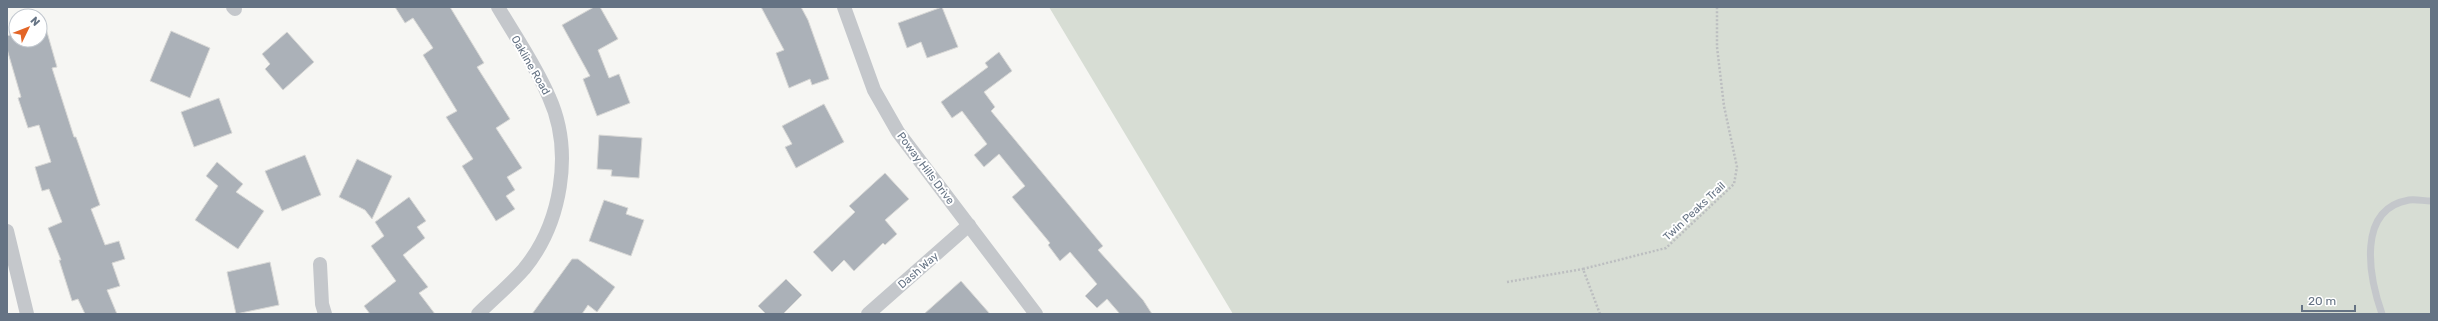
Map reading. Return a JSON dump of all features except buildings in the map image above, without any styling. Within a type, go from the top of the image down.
[{"type":"street","name":"Oakline Road","points":[[478,314],[524,269],[544,240],[562,184],[559,129],[550,97],[498,7]]},
{"type":"street","name":"Poway Hills Drive","points":[[844,7],[874,90],[898,132],[1036,314]]},
{"type":"street","name":"Dash Way","points":[[868,314],[969,225]]},
{"type":"street","points":[[7,231],[27,314]]},
{"type":"street","points":[[320,264],[322,304],[325,314]]},
{"type":"lane","points":[[2382,314],[2370,272],[2372,231],[2386,209],[2410,200],[2431,201]]},
{"type":"path","name":"Twin Peaks Trail","points":[[1507,282],[1583,269],[1666,248],[1734,184],[1738,167],[1724,99],[1717,47],[1717,7]]},
{"type":"path","points":[[1583,269],[1600,314]]},
{"type":"shaded area","points":[[1049,7],[2431,7],[2431,314],[1233,314]]}]
